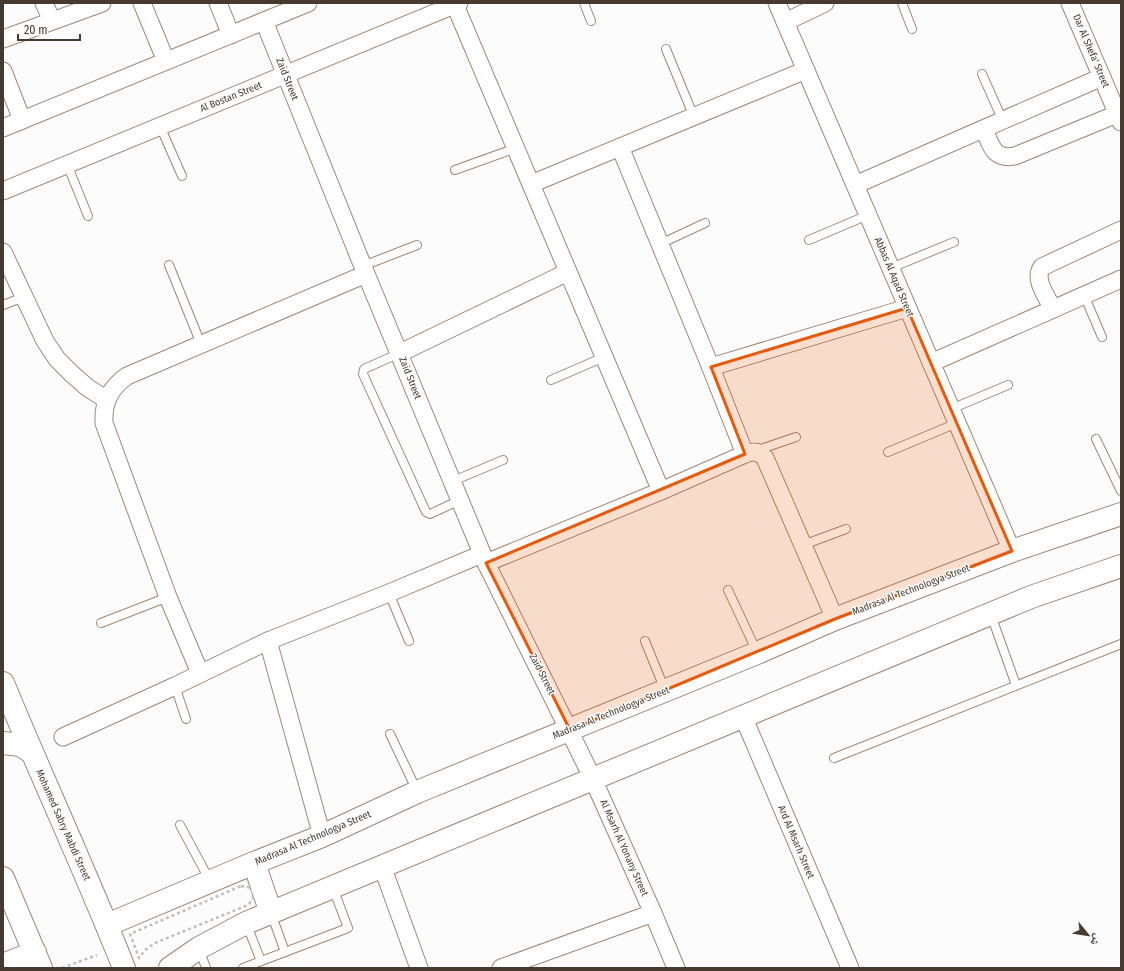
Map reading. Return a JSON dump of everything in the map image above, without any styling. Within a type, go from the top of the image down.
[{"type":"street","points":[[44,3],[52,21]]},
{"type":"street","points":[[3,39],[102,3]]},
{"type":"street","points":[[142,3],[166,61]]},
{"type":"street","points":[[218,3],[231,35]]},
{"type":"street","points":[[3,128],[308,3]]},
{"type":"street","name":"Abbas Al Aqad Street","points":[[777,3],[1012,551]]},
{"type":"street","points":[[785,22],[825,3]]},
{"type":"street","name":"Dar Al Shefa' Street","points":[[1070,3],[1119,118]]},
{"type":"street","points":[[457,4],[531,184],[661,491]]},
{"type":"street","name":"Al Bostan Street","points":[[3,191],[457,4]]},
{"type":"street","name":"Zaid Street","points":[[264,21],[484,558],[570,730]]},
{"type":"street","points":[[531,184],[806,70]]},
{"type":"street","points":[[3,71],[22,120]]},
{"type":"street","points":[[855,185],[1102,77]]},
{"type":"street","points":[[984,129],[993,149],[997,154],[1009,157],[1119,118]]},
{"type":"street","points":[[620,147],[748,453]]},
{"type":"street","points":[[1053,309],[1039,280],[1040,270],[1042,267],[1121,230]]},
{"type":"street","points":[[3,252],[45,341],[57,359],[88,388],[107,400]]},
{"type":"street","points":[[200,673],[168,597],[104,423],[107,400],[118,382],[128,376],[365,270]]},
{"type":"street","points":[[400,353],[568,272]]},
{"type":"street","points":[[931,363],[1121,279]]},
{"type":"street","points":[[711,367],[907,308]]},
{"type":"street","points":[[63,737],[175,686],[268,641],[389,593],[661,491],[748,453],[756,452],[765,458],[835,619]]},
{"type":"street","name":"Madrasa Al Technologya Street","points":[[107,925],[210,881],[322,836],[417,792],[666,691],[835,619],[1012,551],[1121,514]]},
{"type":"street","points":[[170,968],[247,914],[271,913],[1031,597],[1121,566]]},
{"type":"street","points":[[268,641],[322,836]]},
{"type":"street","name":"Mohamed Sabry Mabdi Street","points":[[6,698],[107,925],[124,968]]},
{"type":"street","name":"Ard Al Msarh Street","points":[[743,716],[850,968]]},
{"type":"street","name":"Al Msarh Al Yonany Street","points":[[570,730],[653,913],[676,968]]},
{"type":"street","points":[[3,743],[20,745],[31,752]]},
{"type":"street","points":[[254,863],[271,913]]},
{"type":"street","points":[[382,866],[419,968]]},
{"type":"street","points":[[3,878],[38,960],[3,965]]},
{"type":"street","points":[[501,968],[653,913]]},
{"type":"lane","points":[[584,3],[591,21]]},
{"type":"lane","points":[[902,3],[912,28]]},
{"type":"lane","points":[[666,49],[694,117]]},
{"type":"lane","points":[[982,74],[1003,121]]},
{"type":"lane","points":[[160,126],[182,176]]},
{"type":"lane","points":[[455,170],[516,148]]},
{"type":"lane","points":[[67,164],[88,216]]},
{"type":"lane","points":[[809,240],[868,215]]},
{"type":"lane","points":[[660,244],[705,223]]},
{"type":"lane","points":[[891,268],[954,242]]},
{"type":"lane","points":[[365,270],[417,245]]},
{"type":"lane","points":[[168,265],[201,344]]},
{"type":"lane","points":[[1084,295],[1102,337]]},
{"type":"lane","points":[[3,305],[24,297]]},
{"type":"lane","points":[[400,353],[364,370],[363,374],[426,512],[430,514],[460,500]]},
{"type":"lane","points":[[551,380],[604,358]]},
{"type":"lane","points":[[888,452],[1008,385]]},
{"type":"lane","points":[[748,453],[796,436]]},
{"type":"lane","points":[[1096,439],[1121,491]]},
{"type":"lane","points":[[453,482],[503,460]]},
{"type":"lane","points":[[803,545],[846,528]]},
{"type":"lane","points":[[728,590],[757,653]]},
{"type":"lane","points":[[389,593],[409,641]]},
{"type":"lane","points":[[101,623],[168,597]]},
{"type":"lane","points":[[991,614],[1016,685]]},
{"type":"lane","points":[[644,640],[666,691]]},
{"type":"lane","points":[[834,758],[1121,644]]},
{"type":"lane","points":[[175,686],[186,719]]},
{"type":"lane","points":[[390,734],[417,792]]},
{"type":"lane","points":[[180,825],[210,881]]},
{"type":"lane","points":[[244,968],[348,928],[332,887]]},
{"type":"lane","points":[[271,913],[285,952]]},
{"type":"lane","points":[[247,914],[261,962]]},
{"type":"lane","points":[[199,948],[206,968]]},
{"type":"path","points":[[241,886],[248,887],[252,892],[252,899],[247,914],[155,943],[145,950],[139,958],[130,934],[241,886]]},
{"type":"path","points":[[62,968],[116,947]]},
{"type":"highlighted area","points":[[907,308],[1012,551],[835,619],[570,730],[486,563],[745,454],[711,367]]}]
